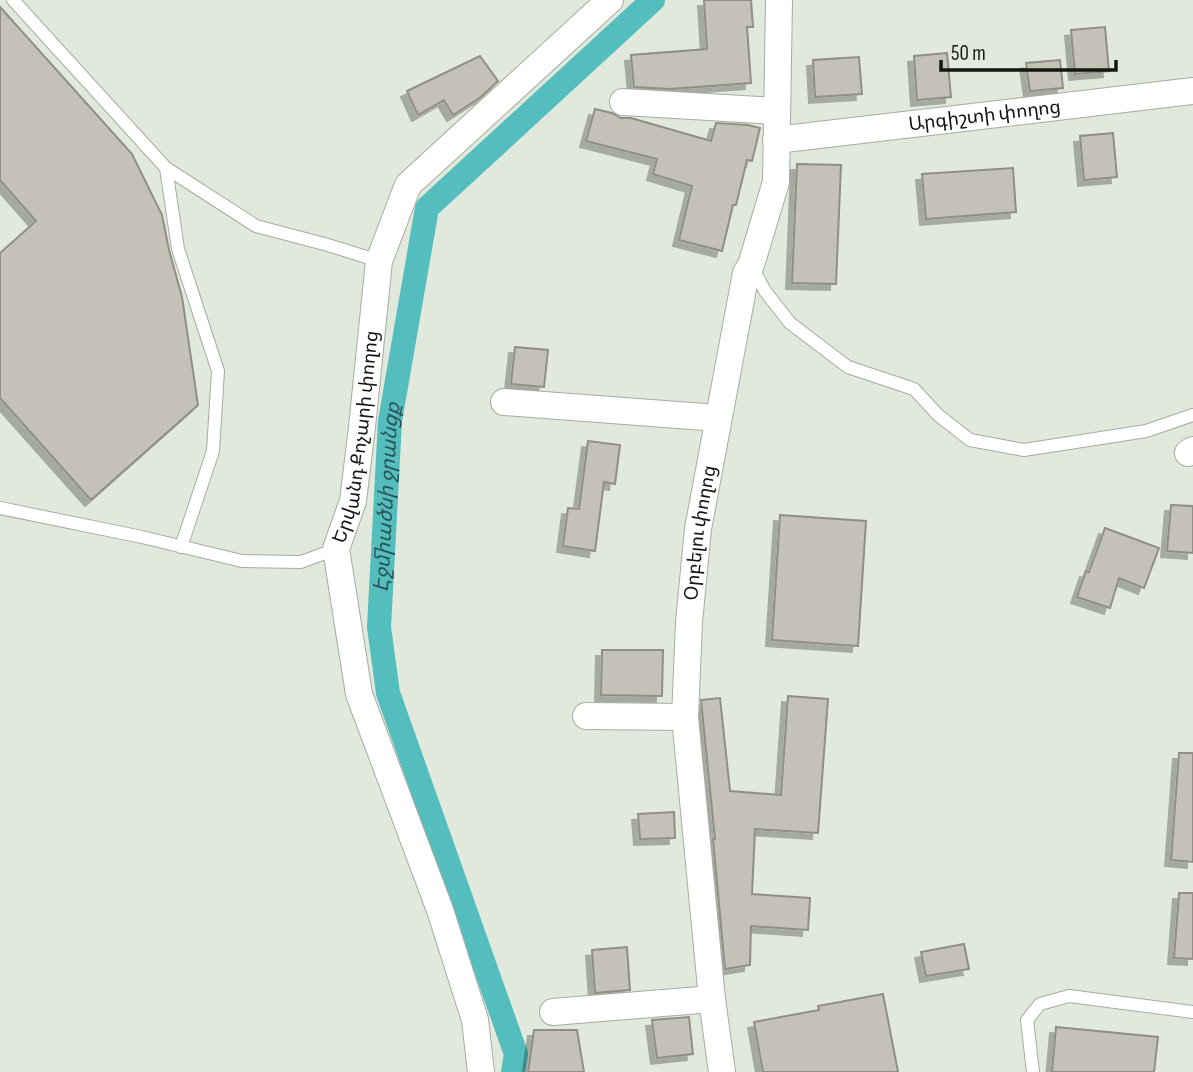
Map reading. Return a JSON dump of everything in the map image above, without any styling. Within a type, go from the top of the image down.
[{"type":"street","name":"Երվանդ Քոչարի փողոց","points":[[481,1072],[475,1020],[440,910],[359,694],[336,550],[353,501],[379,261],[408,185],[610,0]]},
{"type":"street","name":"Օրբելու փողոց","points":[[722,1072],[712,999],[685,717],[689,622],[698,529],[746,273],[751,265],[776,182],[779,0]]},
{"type":"street","name":"Արգիշտի փողոց","points":[[776,140],[1193,91]]},
{"type":"street","points":[[623,102],[776,111]]},
{"type":"street","points":[[504,402],[718,418]]},
{"type":"street","points":[[586,716],[685,717]]},
{"type":"street","points":[[553,1012],[712,999]]},
{"type":"lane","points":[[13,0],[166,168],[256,226],[379,261]]},
{"type":"lane","points":[[166,168],[178,248],[218,371],[213,451],[181,547]]},
{"type":"lane","points":[[751,265],[765,291],[790,323],[848,367],[914,389],[938,415],[971,440],[1024,450],[1146,430],[1193,415]]},
{"type":"lane","points":[[0,508],[242,561],[300,562],[336,550]]},
{"type":"lane","points":[[1033,1072],[1027,1020],[1040,1004],[1069,996],[1193,1012]]},
{"type":"building","points":[[704,0],[751,0],[753,27],[747,27],[751,83],[670,89],[634,87],[631,55],[707,49]]},
{"type":"building","points":[[0,7],[132,154],[162,215],[182,297],[198,405],[91,500],[0,398],[0,253],[36,221],[0,180]]},
{"type":"building","points":[[1105,27],[1109,71],[1075,74],[1071,30]]},
{"type":"building","points":[[947,53],[951,97],[917,100],[914,56]]},
{"type":"building","points":[[480,56],[498,81],[481,97],[453,115],[444,100],[418,115],[407,91]]},
{"type":"building","points":[[859,57],[862,94],[815,97],[813,60]]},
{"type":"building","points":[[1060,60],[1063,88],[1030,91],[1026,63]]},
{"type":"building","points":[[595,109],[711,141],[716,123],[760,128],[752,161],[747,160],[736,205],[733,205],[722,251],[679,240],[692,186],[653,174],[657,159],[586,141]]},
{"type":"building","points":[[1113,133],[1117,177],[1084,180],[1080,136]]},
{"type":"building","points":[[797,164],[841,165],[836,284],[792,283]]},
{"type":"building","points":[[1013,168],[1016,212],[926,219],[922,174]]},
{"type":"building","points":[[515,347],[548,350],[544,387],[511,384]]},
{"type":"building","points":[[588,441],[620,445],[615,484],[604,482],[595,551],[563,546],[568,508],[579,509]]},
{"type":"building","points":[[1171,505],[1193,506],[1193,553],[1167,551]]},
{"type":"building","points":[[780,515],[866,521],[858,646],[772,640]]},
{"type":"building","points":[[1105,528],[1159,548],[1144,588],[1119,578],[1110,608],[1077,597]]},
{"type":"building","points":[[602,650],[663,650],[662,696],[601,695]]},
{"type":"building","points":[[788,696],[828,699],[818,833],[755,829],[752,894],[810,898],[808,930],[751,926],[750,965],[725,969],[701,700],[720,698],[730,791],[781,795]]},
{"type":"building","points":[[1179,753],[1193,753],[1193,862],[1171,860]]},
{"type":"building","points":[[674,812],[675,838],[640,839],[638,814]]},
{"type":"building","points":[[1179,893],[1193,893],[1193,959],[1174,958]]},
{"type":"building","points":[[964,944],[969,969],[926,976],[921,952]]},
{"type":"building","points":[[627,947],[630,990],[595,993],[592,950]]},
{"type":"building","points":[[883,994],[898,1072],[763,1072],[754,1022]]},
{"type":"building","points":[[689,1017],[693,1054],[657,1058],[652,1020]]},
{"type":"building","points":[[1056,1027],[1158,1037],[1154,1072],[1052,1072]]},
{"type":"building","points":[[534,1030],[577,1030],[584,1072],[528,1072]]},
{"type":"waterway","name":"Էջմիածնի ջրանցք","points":[[513,1072],[516,1054],[388,693],[379,627],[390,421],[427,208],[653,0]]}]
